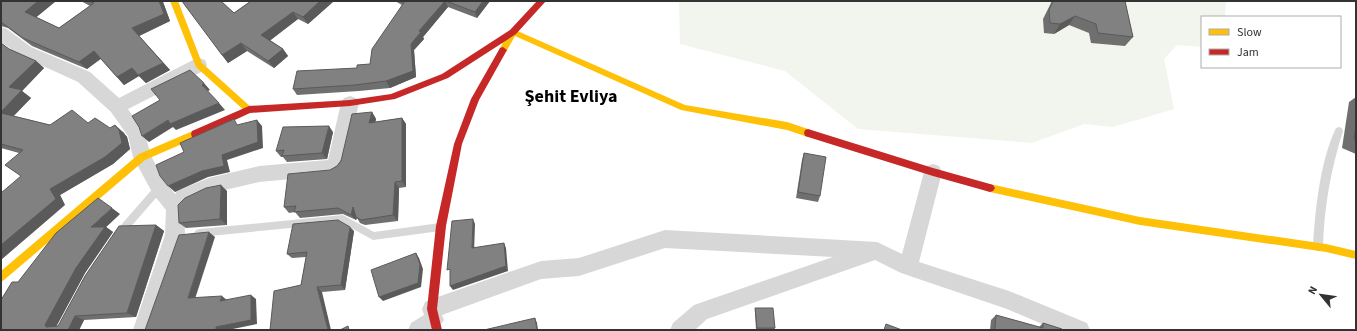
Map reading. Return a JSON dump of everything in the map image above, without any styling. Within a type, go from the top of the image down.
[{"type":"street","points":[[174,1],[199,65],[249,110]]},
{"type":"street","points":[[430,322],[442,226],[458,144],[475,99],[513,32],[537,2]]},
{"type":"street","points":[[1,277],[142,157],[249,110],[350,103],[392,97],[445,76],[513,32]]},
{"type":"street","points":[[513,32],[684,108],[787,126],[932,172],[990,188],[1140,221],[1318,247],[1356,255]]},
{"type":"street","points":[[1,33],[24,51],[84,77],[117,107],[136,134],[142,157],[159,188],[175,208],[183,235],[143,330]]},
{"type":"street","points":[[117,107],[199,65]]},
{"type":"street","points":[[175,208],[184,197],[209,186],[258,174],[335,167],[350,103]]},
{"type":"street","points":[[908,267],[932,172]]},
{"type":"street","points":[[430,322],[541,270],[579,267],[664,239],[877,251],[908,267],[1009,300],[1080,330]]},
{"type":"street","points":[[680,330],[702,312],[877,251]]},
{"type":"lane","points":[[1318,247],[1318,224],[1327,171],[1339,131]]},
{"type":"lane","points":[[110,247],[122,229],[159,188]]},
{"type":"lane","points":[[183,235],[343,219],[373,236],[442,226]]},
{"type":"shaded area","points":[[679,1],[1226,1],[1225,16],[1201,16],[1201,47],[1177,45],[1164,59],[1174,109],[1113,127],[1084,124],[1032,143],[858,129],[785,71],[680,44]]},
{"type":"building","points":[[1,1],[38,1],[25,12],[59,28],[94,3],[89,1],[159,1],[164,14],[132,28],[163,63],[138,75],[132,68],[117,77],[94,51],[79,62],[23,38],[1,22]]},
{"type":"building","points":[[182,1],[221,1],[234,13],[251,1],[320,1],[303,17],[293,12],[261,35],[283,49],[268,61],[241,43],[222,55]]},
{"type":"building","points":[[405,1],[445,1],[419,31],[421,32],[411,44],[413,71],[386,81],[355,85],[293,89],[297,71],[357,68],[357,65],[370,64],[372,49]]},
{"type":"building","points":[[446,1],[483,1],[475,12]]},
{"type":"building","points":[[1053,1],[1125,1],[1133,37],[1098,33],[1096,24],[1075,16],[1060,24],[1050,23],[1049,10]]},
{"type":"building","points":[[1,43],[9,49],[36,61],[9,87],[22,90],[1,112]]},
{"type":"building","points":[[190,70],[204,83],[202,85],[219,103],[170,124],[168,120],[142,136],[139,127],[132,116],[160,100],[151,89]]},
{"type":"building","points":[[72,110],[88,123],[95,118],[110,128],[115,125],[119,130],[122,143],[105,157],[50,189],[56,199],[1,245],[1,193],[21,176],[5,165],[23,150],[1,144],[1,113],[50,125]]},
{"type":"building","points":[[372,112],[369,123],[402,118],[402,181],[395,182],[393,215],[361,220],[356,217],[353,207],[351,215],[338,208],[294,212],[296,206],[284,207],[288,174],[330,170],[337,166],[341,161],[352,114]]},
{"type":"building","points":[[234,119],[237,125],[257,120],[258,142],[222,155],[224,166],[202,171],[168,186],[160,176],[156,165],[184,152],[180,143]]},
{"type":"building","points":[[329,126],[322,153],[282,156],[284,150],[276,151],[283,127]]},
{"type":"building","points":[[1356,127],[1356,140],[1354,139]]},
{"type":"building","points":[[804,153],[826,157],[820,196],[798,192]]},
{"type":"building","points":[[221,185],[220,219],[179,223],[178,205],[185,198],[206,188]]},
{"type":"building","points":[[98,198],[112,208],[91,227],[105,227],[76,268],[45,325],[46,327],[58,326],[85,276],[119,226],[156,225],[127,313],[75,316],[68,330],[1,330],[1,300],[12,282],[18,282],[56,233]]},
{"type":"building","points":[[473,219],[472,248],[504,243],[506,266],[450,286],[450,269],[447,270],[452,221]]},
{"type":"building","points":[[338,220],[350,227],[341,285],[317,287],[328,330],[270,330],[274,291],[301,285],[307,252],[287,254],[293,224]]},
{"type":"building","points":[[209,232],[188,298],[222,296],[220,301],[251,295],[251,320],[216,327],[216,330],[145,330],[179,235]]},
{"type":"building","points":[[416,253],[420,265],[418,283],[379,297],[371,270]]},
{"type":"building","points":[[755,308],[773,308],[775,328],[757,328]]},
{"type":"building","points":[[996,315],[1043,328],[1043,323],[1062,330],[995,330]]},
{"type":"building","points":[[535,318],[537,330],[484,330]]},
{"type":"building","points":[[886,324],[902,330],[884,330]]},
{"type":"building","points":[[348,326],[349,330],[340,330]]},
{"type":"traffic: slow","points":[[174,1],[199,65],[249,110]]},
{"type":"traffic: slow","points":[[503,50],[513,32],[684,108],[787,126],[808,133]]},
{"type":"traffic: slow","points":[[1,277],[142,157],[195,134]]},
{"type":"traffic: slow","points":[[990,188],[1140,221],[1326,248],[1356,255]]},
{"type":"traffic: jam","points":[[195,134],[249,110],[350,103],[392,97],[445,76],[513,32],[542,1]]},
{"type":"traffic: jam","points":[[437,330],[432,309],[441,226],[458,144],[475,99],[503,50]]},
{"type":"traffic: jam","points":[[808,133],[990,188]]},
{"type":"district","name":"Şehit Evliya","points":[[571,96]]}]
